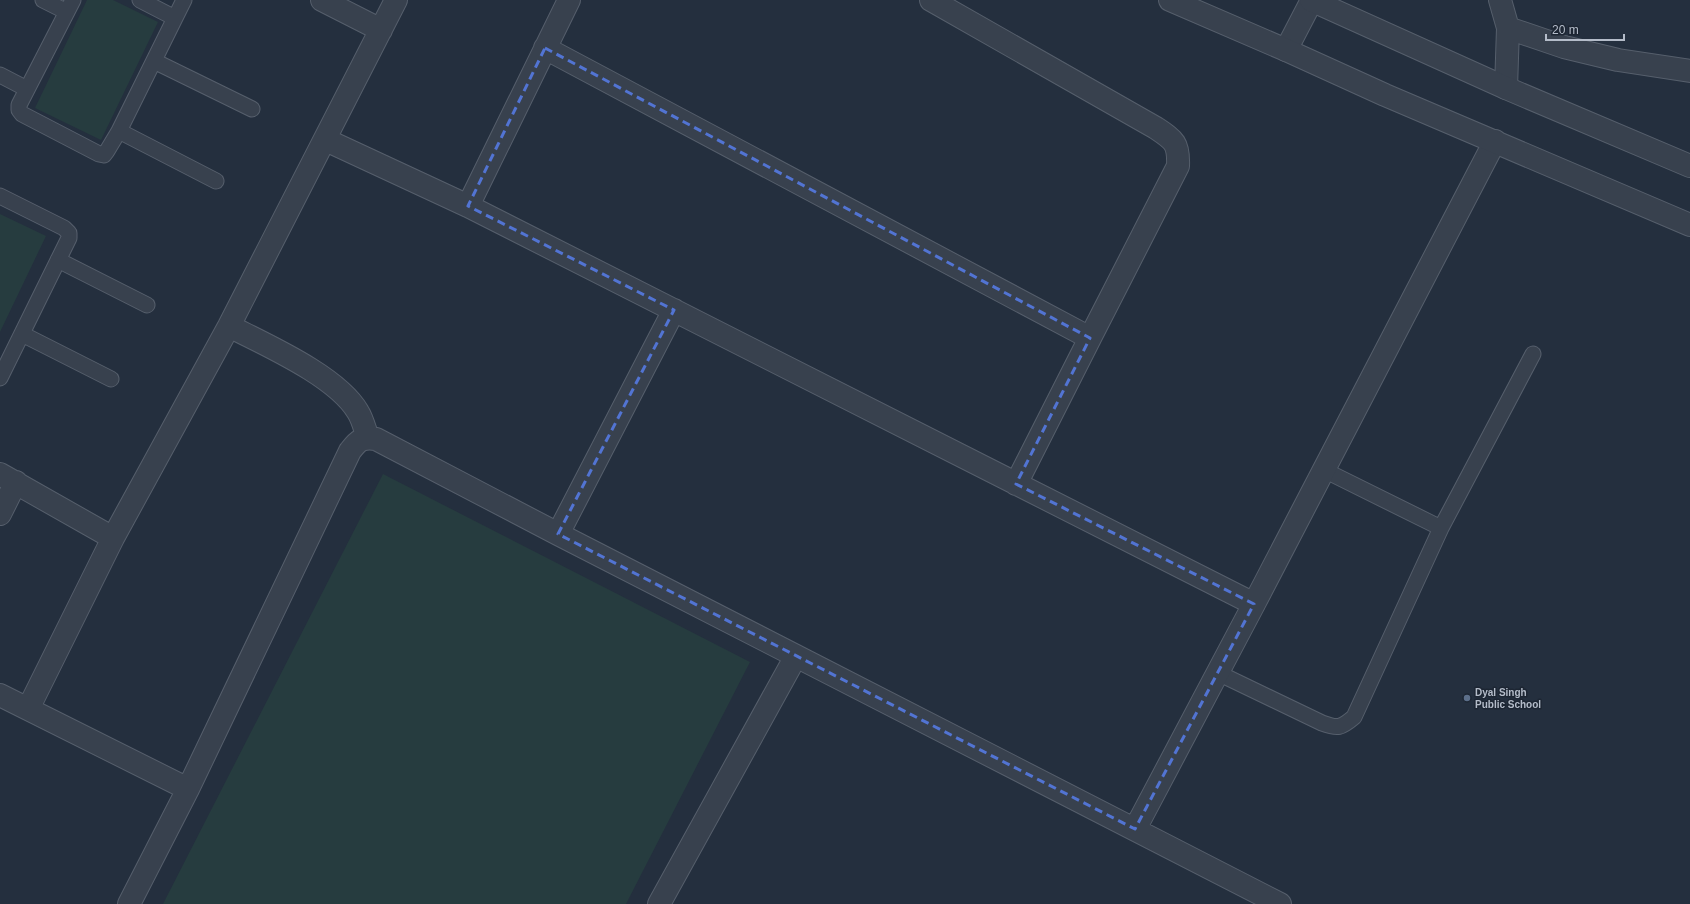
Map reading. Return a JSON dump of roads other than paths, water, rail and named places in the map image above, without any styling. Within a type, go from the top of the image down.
[{"type":"street","points":[[322,0],[380,30]]},
{"type":"street","points":[[28,709],[113,538],[229,326],[326,140],[396,0]]},
{"type":"street","points":[[468,206],[569,0]]},
{"type":"street","points":[[931,0],[1156,128],[1172,139],[1179,151],[1178,166],[1016,484]]},
{"type":"street","points":[[1170,0],[1385,95],[1690,224]]},
{"type":"street","points":[[1286,50],[1312,0],[1506,88],[1690,166]]},
{"type":"street","points":[[1500,0],[1508,28],[1506,88]]},
{"type":"street","points":[[1508,28],[1564,47],[1618,60],[1690,70]]},
{"type":"street","points":[[545,48],[1090,338]]},
{"type":"street","points":[[326,140],[468,206],[1254,604]]},
{"type":"street","points":[[1135,829],[1324,470],[1494,141]]},
{"type":"street","points":[[558,534],[674,310]]},
{"type":"street","points":[[229,326],[310,369],[338,389],[358,412],[368,438]]},
{"type":"street","points":[[129,904],[188,789],[350,451],[358,441],[368,438],[376,439],[558,534],[1280,904]]},
{"type":"street","points":[[0,514],[8,478],[113,538]]},
{"type":"street","points":[[659,904],[796,656]]},
{"type":"street","points":[[0,695],[188,789]]},
{"type":"lane","points":[[43,0],[70,6],[18,105],[19,110],[22,114],[99,154],[104,155],[118,131],[184,0]]},
{"type":"lane","points":[[140,0],[175,18]]},
{"type":"lane","points":[[154,61],[252,109]]},
{"type":"lane","points":[[0,75],[27,89]]},
{"type":"lane","points":[[118,131],[216,182]]},
{"type":"lane","points":[[0,196],[64,228],[69,233],[70,238],[0,379]]},
{"type":"lane","points":[[58,260],[147,305]]},
{"type":"lane","points":[[22,334],[111,379]]},
{"type":"lane","points":[[1218,673],[1332,727],[1344,726],[1354,717],[1441,528],[1533,354]]},
{"type":"lane","points":[[1324,470],[1441,528]]},
{"type":"place","name":"Dyal Singh Public School","points":[[1467,698]]}]
